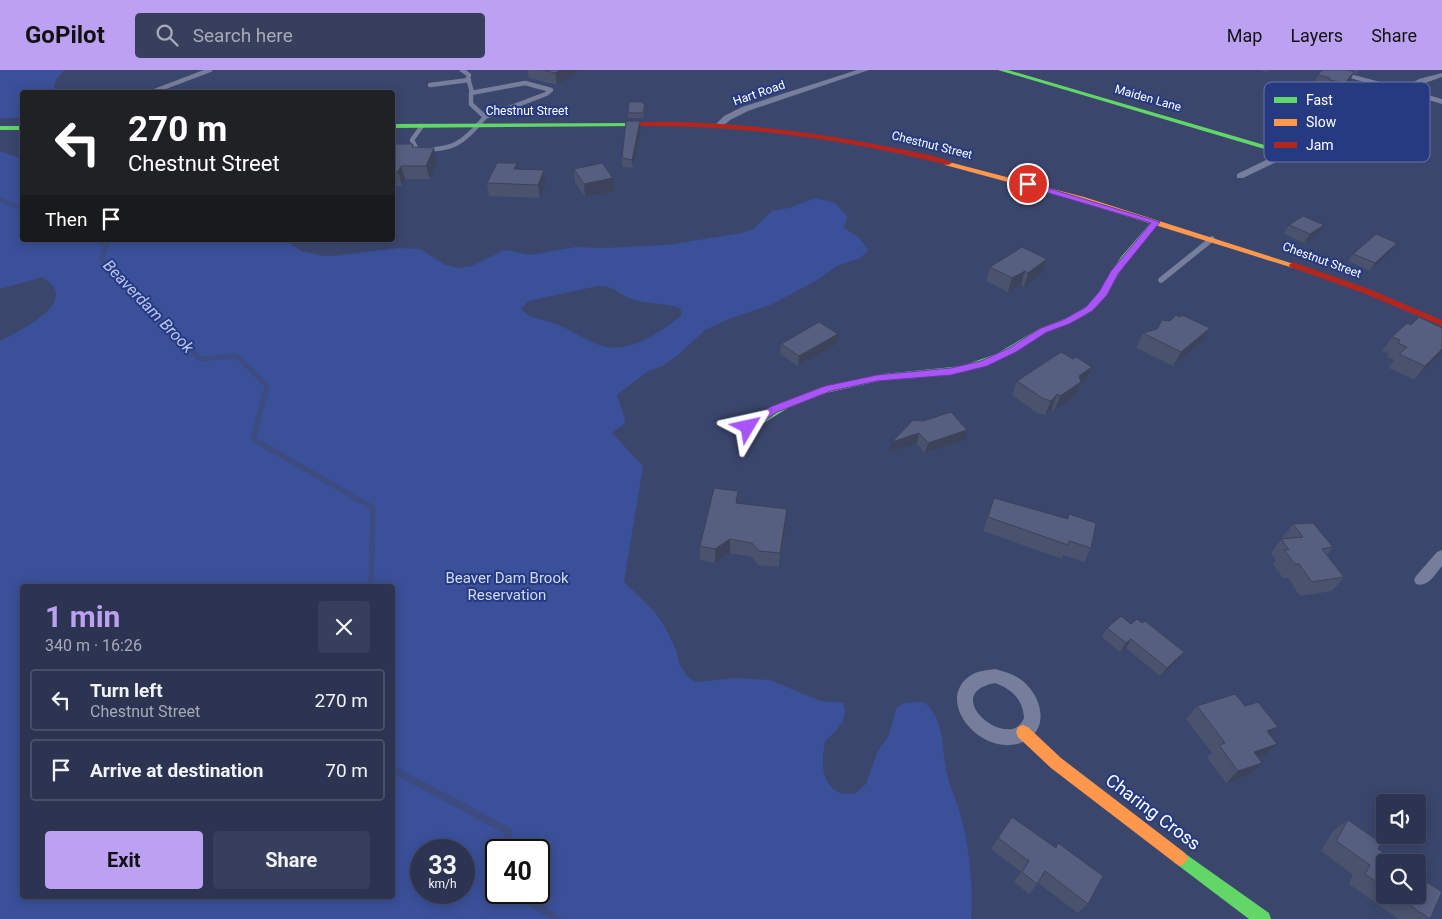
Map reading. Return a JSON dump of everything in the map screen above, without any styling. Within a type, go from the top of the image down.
[{"type":"street","name":"Hart Road","points":[[720,124],[727,118],[745,109],[865,70]]},
{"type":"street","name":"Maiden Lane","points":[[1001,70],[1264,146]]},
{"type":"street","points":[[1325,70],[1373,82]]},
{"type":"street","points":[[1420,82],[1442,75]]},
{"type":"street","points":[[1430,98],[1442,102]]},
{"type":"street","name":"Chestnut Street","points":[[395,126],[422,126],[483,121],[720,124],[834,138],[901,151],[1045,189],[1212,239],[1323,275],[1442,323]]},
{"type":"street","points":[[0,128],[20,128]]},
{"type":"street","points":[[1240,176],[1269,162]]},
{"type":"street","points":[[748,427],[781,406],[828,389],[877,378],[962,369],[1002,355],[1044,330],[1066,322],[1089,309],[1103,293],[1114,273],[1156,222]]},
{"type":"street","points":[[1422,580],[1442,556]]},
{"type":"street","name":"Charing Cross","points":[[1023,732],[1056,763],[1114,809],[1263,919]]},
{"type":"lane","points":[[157,90],[210,70]]},
{"type":"lane","points":[[462,70],[469,75],[468,80],[472,92],[470,100],[483,121]]},
{"type":"lane","points":[[430,85],[468,80]]},
{"type":"lane","points":[[422,126],[412,140],[417,150],[442,150],[456,145],[469,136],[483,121],[546,94],[551,90],[525,83],[472,92]]},
{"type":"lane","points":[[1161,280],[1212,239]]},
{"type":"green space","points":[[0,70],[64,70],[56,80],[54,88],[57,90],[20,90],[20,117],[0,119]]},
{"type":"green space","name":"Beaver Dam Brook Reservation","points":[[0,151],[20,158],[20,242],[289,242],[301,251],[323,256],[398,248],[420,249],[445,265],[459,268],[472,266],[505,250],[530,255],[576,247],[604,248],[667,245],[742,233],[753,229],[772,211],[789,208],[815,198],[835,203],[847,216],[844,228],[858,237],[869,250],[860,258],[837,266],[814,282],[770,305],[729,319],[705,330],[677,356],[662,366],[648,371],[617,395],[625,419],[624,424],[612,433],[643,466],[624,582],[654,611],[665,627],[677,652],[679,664],[688,677],[696,682],[737,678],[770,680],[820,701],[843,703],[843,719],[838,729],[825,741],[823,755],[825,776],[832,788],[840,793],[854,794],[866,784],[878,751],[889,735],[897,707],[905,703],[924,702],[931,709],[939,725],[947,775],[965,831],[971,882],[971,919],[0,919],[0,341],[21,330],[44,314],[52,305],[56,296],[53,286],[42,277],[0,289]],"holes":[[[602,286],[611,288],[636,300],[680,308],[682,315],[645,340],[613,348],[596,344],[562,326],[529,315],[521,309],[528,301]]]},
{"type":"building","points":[[543,70],[560,70],[555,73]]},
{"type":"building","points":[[1322,70],[1348,70],[1354,72],[1346,82],[1329,80],[1330,78],[1318,75]]},
{"type":"building","points":[[629,102],[643,102],[645,104],[643,113],[628,113]]},
{"type":"building","points":[[626,121],[640,121],[632,160],[622,158]]},
{"type":"building","points":[[413,144],[412,147],[434,148],[426,166],[401,166],[398,172],[395,172],[395,146]]},
{"type":"building","points":[[497,163],[517,163],[514,169],[544,170],[538,185],[487,183]]},
{"type":"building","points":[[602,163],[613,178],[584,184],[574,169]]},
{"type":"building","points":[[1303,216],[1324,225],[1310,234],[1289,225]]},
{"type":"building","points":[[1376,234],[1397,243],[1375,263],[1353,254]]},
{"type":"building","points":[[1022,247],[1047,259],[1028,273],[1025,271],[1012,278],[990,267]]},
{"type":"building","points":[[1176,315],[1180,317],[1182,315],[1210,328],[1181,352],[1143,333],[1157,329],[1162,320],[1170,321]]},
{"type":"building","points":[[1419,317],[1442,328],[1442,349],[1425,366],[1399,354],[1407,347],[1398,343],[1400,340],[1392,337],[1407,323],[1411,325]]},
{"type":"building","points":[[819,322],[838,334],[799,356],[781,344]]},
{"type":"building","points":[[1061,352],[1073,359],[1076,357],[1092,367],[1079,376],[1081,382],[1060,396],[1057,394],[1051,401],[1042,398],[1017,381]]},
{"type":"building","points":[[951,412],[967,430],[928,443],[919,433],[892,442],[913,420],[923,421]]},
{"type":"building","points":[[714,488],[738,491],[736,503],[787,509],[780,553],[759,551],[752,543],[730,539],[715,549],[700,546]]},
{"type":"building","points":[[994,498],[1068,519],[1069,514],[1096,523],[1091,548],[1069,541],[1068,545],[988,517]]},
{"type":"building","points":[[1313,523],[1333,547],[1322,549],[1344,577],[1312,582],[1299,564],[1295,564],[1284,550],[1289,550],[1281,539],[1303,537],[1293,524]]},
{"type":"building","points":[[1121,616],[1131,624],[1137,619],[1142,623],[1145,621],[1184,652],[1167,668],[1131,639],[1126,643],[1107,628]]},
{"type":"building","points":[[1235,694],[1245,706],[1258,702],[1278,727],[1267,731],[1277,744],[1254,752],[1262,763],[1238,771],[1219,745],[1225,743],[1197,706]]},
{"type":"building","points":[[1012,817],[1056,848],[1058,843],[1103,876],[1088,904],[1045,871],[1037,884],[1022,872],[1029,861],[998,838]]},
{"type":"building","points":[[1348,820],[1376,840],[1376,844],[1380,844],[1378,849],[1386,854],[1376,854],[1376,882],[1365,874],[1370,865],[1336,841]]},
{"type":"building","points":[[1426,881],[1442,892],[1430,919],[1408,904],[1426,904]]},
{"type":"waterway","name":"Beaverdam Brook","points":[[0,199],[20,208]]},
{"type":"waterway","name":"Beaverdam Brook","points":[[100,242],[107,245],[101,259],[200,359],[237,356],[267,386],[265,395]]},
{"type":"waterway","name":"Beaverdam Brook","points":[[265,394],[253,439],[373,508],[371,584]]},
{"type":"waterway","name":"Beaverdam Brook","points":[[395,771],[508,831],[508,839]]},
{"type":"waterway","name":"Beaverdam Brook","points":[[534,904],[557,919]]},
{"type":"traffic: fast","points":[[1001,70],[1264,146]]},
{"type":"traffic: fast","points":[[395,126],[640,124]]},
{"type":"traffic: fast","points":[[0,128],[20,128]]},
{"type":"traffic: fast","points":[[748,427],[784,406],[823,390],[883,377],[963,369],[999,356],[1042,331],[1072,319],[1089,309],[1101,296],[1124,259],[1156,222]]},
{"type":"traffic: fast","points":[[1180,858],[1263,919]]},
{"type":"traffic: slow","points":[[948,163],[1081,199],[1293,265]]},
{"type":"traffic: slow","points":[[1023,732],[1056,763],[1180,858]]},
{"type":"traffic: jam","points":[[640,124],[718,125],[757,128],[834,138],[948,163]]},
{"type":"traffic: jam","points":[[1293,265],[1366,291],[1442,323]]},
{"type":"route","points":[[748,427],[767,413],[788,403],[853,382],[904,375],[939,373],[973,367],[993,360],[1044,330],[1082,314],[1095,304],[1114,273],[1156,222],[1028,184]]}]
